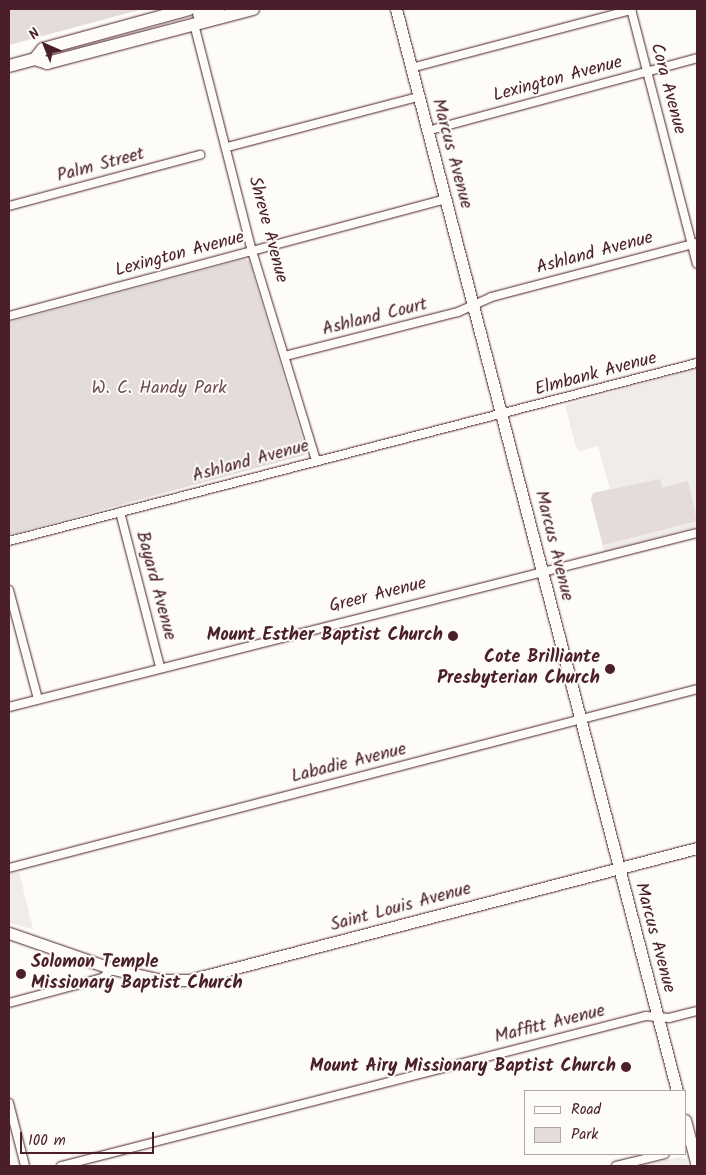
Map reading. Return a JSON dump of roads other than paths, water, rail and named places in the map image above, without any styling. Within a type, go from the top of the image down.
[{"type":"main road","points":[[35,59],[43,50],[218,9]]},
{"type":"main road","points":[[9,66],[35,59],[46,62],[107,47],[121,38],[191,15],[253,9]]},
{"type":"street","name":"Marcus Avenue","points":[[396,9],[502,413],[579,721],[677,1090]]},
{"type":"street","points":[[411,68],[631,9]]},
{"type":"street","name":"Cora Avenue","points":[[631,9],[695,244],[697,264]]},
{"type":"street","name":"Shreve Avenue","points":[[191,15],[227,147],[252,251],[316,460]]},
{"type":"street","name":"Lexington Avenue","points":[[428,131],[697,58]]},
{"type":"street","points":[[227,147],[418,97]]},
{"type":"street","name":"Palm Street","points":[[9,206],[200,155]]},
{"type":"street","name":"Lexington Avenue","points":[[9,316],[445,199]]},
{"type":"street","name":"Ashland Avenue","points":[[473,305],[492,297],[695,244]]},
{"type":"street","name":"Ashland Court","points":[[284,356],[458,312],[473,305]]},
{"type":"street","name":"Elmbank Avenue","points":[[502,413],[697,363]]},
{"type":"street","name":"Ashland Avenue","points":[[9,541],[502,413]]},
{"type":"street","name":"Bayard Avenue","points":[[120,512],[160,667]]},
{"type":"street","name":"Greer Avenue","points":[[9,707],[160,667],[697,533]]},
{"type":"street","points":[[9,590],[38,699]]},
{"type":"street","name":"Labadie Avenue","points":[[9,868],[697,689]]},
{"type":"street","name":"Saint Louis Avenue","points":[[9,932],[112,969],[161,980],[210,977],[697,848]]},
{"type":"street","points":[[9,1003],[102,978],[112,969]]},
{"type":"street","name":"Maffitt Avenue","points":[[61,1166],[646,1016],[669,1018],[697,1011]]},
{"type":"street","points":[[9,1103],[25,1166]]},
{"type":"street","points":[[686,1129],[688,1148],[697,1166]]},
{"type":"street","points":[[616,1166],[661,1155]]},
{"type":"place","name":"Mount Esther Baptist Church","points":[[453,636]]},
{"type":"place","name":"Cote Brilliante Presbyterian Church","points":[[610,669]]},
{"type":"place","name":"Solomon Temple Missionary Baptist Church","points":[[21,974]]},
{"type":"place","name":"Mount Airy Missionary Baptist Church","points":[[626,1067]]},
{"type":"park label","name":"W. C. Handy Park","points":[[159,389]]}]
